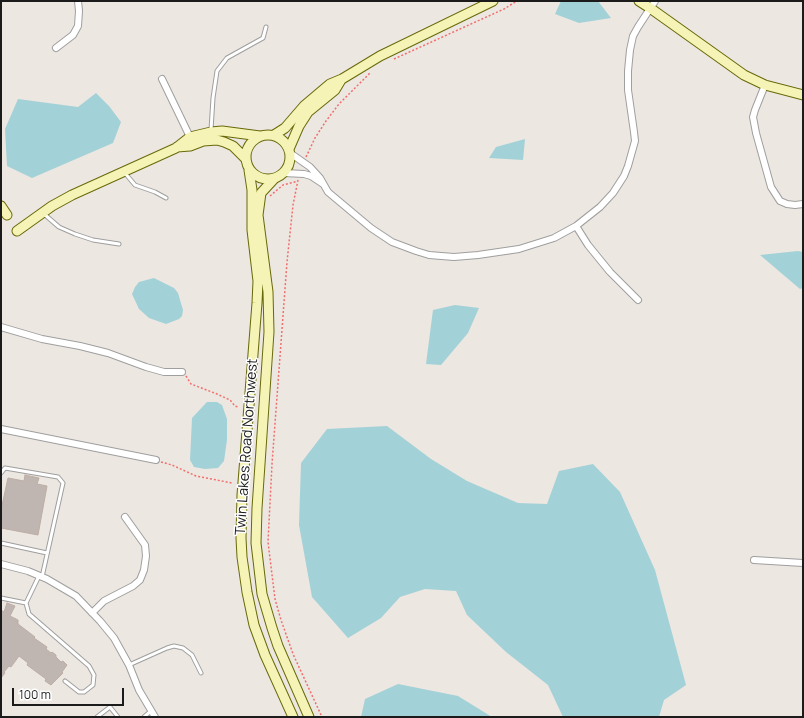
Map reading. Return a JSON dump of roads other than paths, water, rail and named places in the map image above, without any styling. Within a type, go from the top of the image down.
[{"type":"main road","points":[[274,136],[330,84],[342,79],[380,56],[493,1]]},
{"type":"main road","points":[[639,1],[651,3],[744,75],[765,85],[803,95]]},
{"type":"main road","points":[[289,151],[299,126],[308,112],[335,90],[342,79]]},
{"type":"main road","points":[[17,231],[72,195],[176,148],[190,137],[211,132],[234,132],[260,136],[274,136],[285,143],[289,151],[290,160],[288,168],[284,173],[274,179],[267,180],[260,178],[249,170],[246,151],[249,145],[260,136]]},
{"type":"main road","points":[[176,148],[190,146],[204,141],[217,140],[233,146],[246,158]]},
{"type":"main road","name":"Twin Lakes Road Northwest","points":[[249,170],[252,185],[252,230],[258,281],[258,303],[242,495],[242,557],[254,625],[265,655],[292,717]]},
{"type":"main road","name":"Twin Lakes Road Northwest","points":[[274,179],[261,193],[258,215],[268,292],[268,332],[256,543],[262,594],[272,628],[278,646],[310,717]]},
{"type":"main road","points":[[1,206],[7,215]]},
{"type":"street","points":[[56,48],[73,35],[78,26],[78,1]]},
{"type":"street","points":[[289,151],[317,173],[328,192],[334,198],[382,235],[392,242],[429,255],[460,257],[478,256],[519,248],[554,238],[576,226],[600,207],[613,193],[624,176],[630,161],[635,141],[628,90],[629,59],[633,36],[651,3]]},
{"type":"street","points":[[162,79],[190,137]]},
{"type":"street","points":[[765,85],[754,110],[753,117],[771,187],[780,201],[794,206],[803,204]]},
{"type":"street","points":[[284,173],[300,173],[311,176],[323,184]]},
{"type":"street","points":[[576,226],[588,245],[610,272],[638,300]]},
{"type":"street","points":[[1,327],[42,339],[108,353],[164,372],[182,372]]},
{"type":"street","points":[[1,429],[156,460]]},
{"type":"street","points":[[92,613],[104,601],[133,586],[140,580],[144,570],[146,556],[145,545],[125,517]]},
{"type":"street","points":[[754,560],[803,563]]},
{"type":"street","points":[[1,564],[28,571],[66,589],[76,596],[114,638],[129,665],[139,690],[155,717]]},
{"type":"lane","points":[[211,132],[213,98],[217,71],[227,58],[263,38],[266,27]]},
{"type":"lane","points":[[123,171],[135,185],[155,192],[166,198]]},
{"type":"lane","points":[[43,213],[59,227],[75,234],[93,240],[119,244]]},
{"type":"lane","points":[[1,473],[5,468],[58,478],[62,483],[41,577],[26,603],[29,614],[89,666],[94,675],[92,685],[84,692],[79,692],[65,681]]},
{"type":"lane","points":[[1,543],[47,553]]},
{"type":"lane","points":[[1,598],[26,603]]},
{"type":"lane","points":[[129,665],[174,646],[183,648],[192,655],[201,673]]},
{"type":"lane","points":[[97,717],[110,707],[118,717]]},
{"type":"lane","points":[[144,717],[151,711]]},
{"type":"water","points":[[561,1],[598,1],[611,18],[579,23],[555,14]]},
{"type":"water","points":[[96,93],[109,106],[121,122],[113,143],[32,178],[7,166],[5,129],[18,99],[78,107]]},
{"type":"water","points":[[525,139],[523,160],[489,158],[496,147]]},
{"type":"water","points":[[798,251],[803,252],[803,288],[800,289],[760,255]]},
{"type":"water","points":[[154,278],[174,288],[178,293],[183,310],[182,316],[179,319],[166,324],[149,318],[139,309],[132,294],[135,287],[139,282]]},
{"type":"water","points":[[455,305],[479,308],[468,333],[441,365],[426,364],[433,310]]},
{"type":"water","points":[[207,402],[217,402],[222,405],[227,419],[227,440],[224,461],[218,468],[205,469],[194,467],[190,460],[192,418]]},
{"type":"water","points":[[387,426],[431,459],[467,481],[518,503],[547,504],[559,471],[593,464],[620,492],[655,570],[686,685],[664,700],[659,717],[563,717],[548,685],[506,652],[467,615],[456,591],[425,589],[400,597],[381,618],[348,638],[312,597],[299,525],[301,463],[327,429]]},
{"type":"water","points":[[398,684],[458,696],[492,717],[361,717],[365,699]]}]
